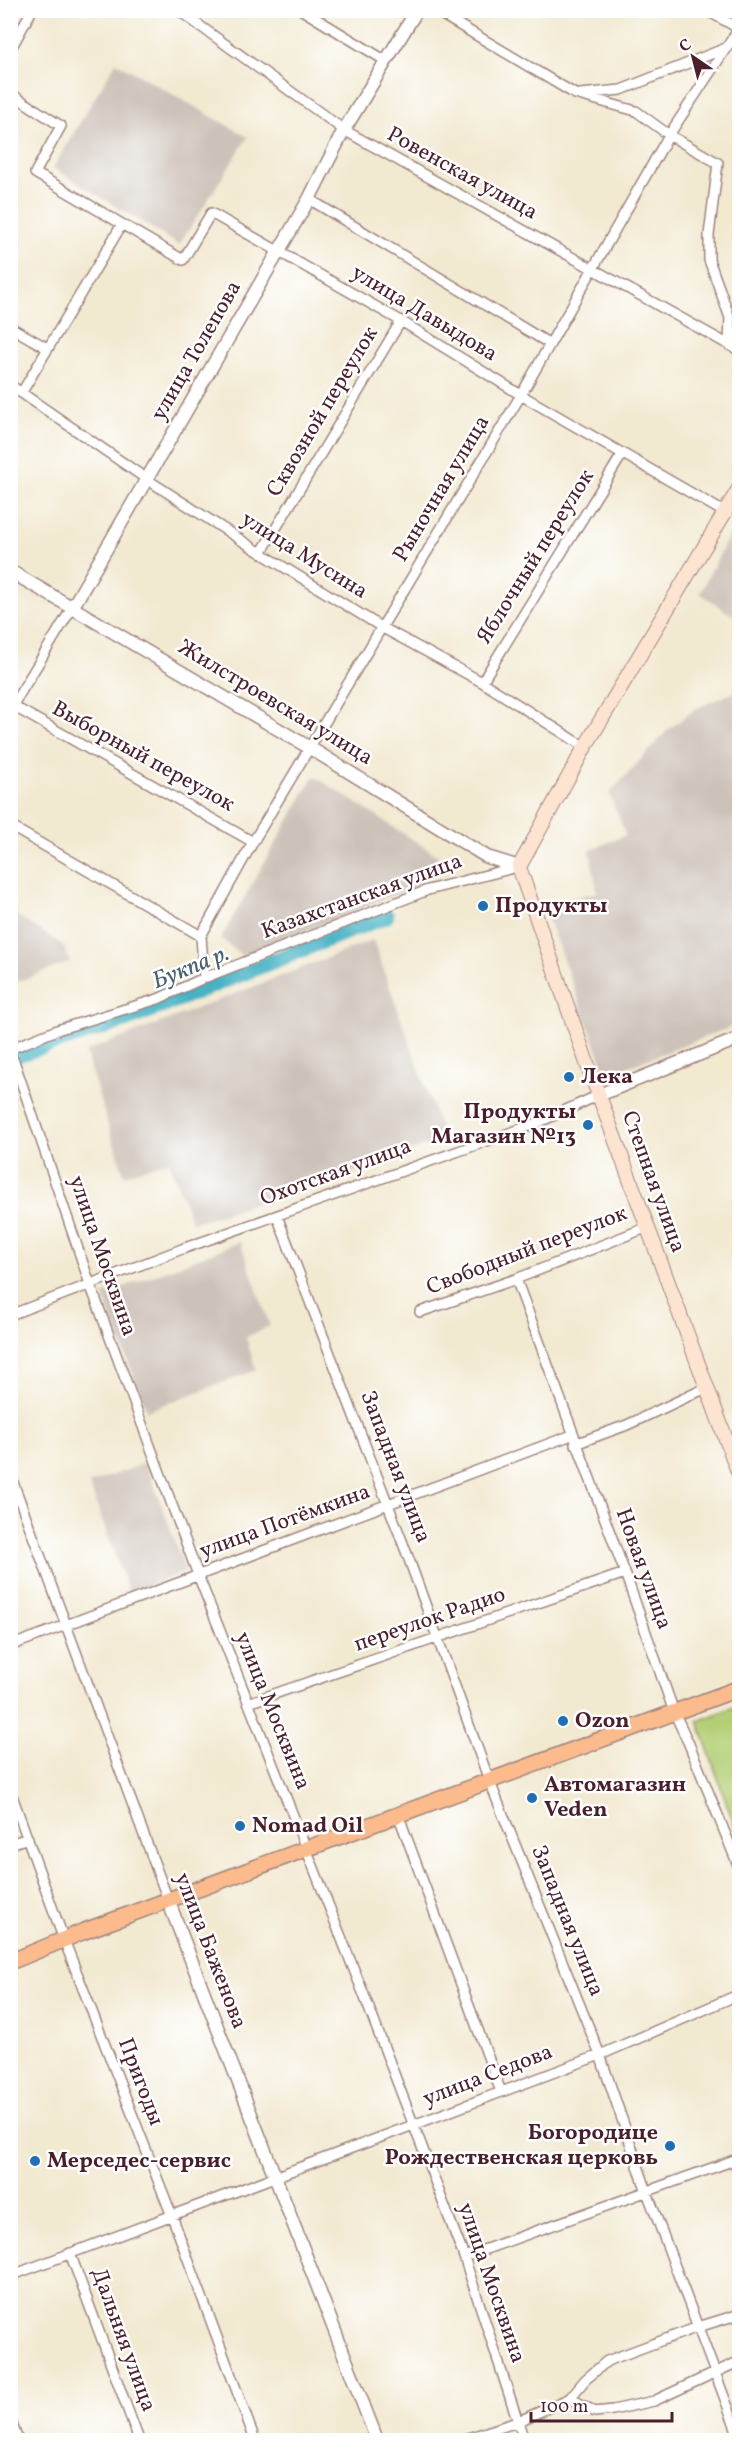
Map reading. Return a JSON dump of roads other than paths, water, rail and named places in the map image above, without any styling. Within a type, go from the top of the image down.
[{"type":"main road","points":[[519,867],[585,747],[740,487]]},
{"type":"main road","name":"Степная улица","points":[[519,867],[599,1095],[740,1477]]},
{"type":"main road","points":[[10,1962],[306,1848],[740,1688]]},
{"type":"street","points":[[10,50],[32,10]]},
{"type":"street","name":"Ровенская улица","points":[[178,10],[344,130],[740,351]]},
{"type":"street","points":[[302,10],[386,61]]},
{"type":"street","name":"улица Толепова","points":[[12,708],[148,480],[309,199],[344,130],[417,10]]},
{"type":"street","points":[[434,10],[574,94],[636,111],[669,135],[718,163],[709,235],[709,260],[730,318],[729,344]]},
{"type":"street","points":[[706,10],[739,28]]},
{"type":"street","name":"Рыночная улица","points":[[201,936],[254,842],[521,395],[669,135],[739,28]]},
{"type":"street","points":[[574,94],[621,90],[726,48]]},
{"type":"street","name":"улица Давыдова","points":[[10,93],[61,126],[35,173],[121,226],[183,260],[211,213],[401,321],[521,395],[724,513]]},
{"type":"street","points":[[309,199],[550,344]]},
{"type":"street","points":[[22,392],[121,226]]},
{"type":"street","name":"Сквозной переулок","points":[[261,553],[401,321]]},
{"type":"street","points":[[729,344],[740,326]]},
{"type":"street","points":[[10,327],[47,348]]},
{"type":"street","name":"улица Мусина","points":[[10,385],[148,480],[261,553],[383,628],[482,682],[585,747]]},
{"type":"street","name":"Яблочный переулок","points":[[482,682],[623,453]]},
{"type":"street","name":"Жилстроевская улица","points":[[12,576],[72,608],[310,748],[487,857],[519,867]]},
{"type":"street","name":"Выборный переулок","points":[[12,708],[254,842]]},
{"type":"street","points":[[10,826],[201,936],[204,978]]},
{"type":"street","name":"Казахстанская улица","points":[[10,1048],[57,1030],[158,999],[204,978],[428,890],[519,867]]},
{"type":"street","name":"Охотская улица","points":[[10,1315],[535,1124],[599,1095],[740,1038]]},
{"type":"street","name":"улица Москвина","points":[[14,1061],[90,1284],[198,1575],[464,2257],[524,2440]]},
{"type":"street","name":"Западная улица","points":[[278,1216],[388,1504],[489,1780],[600,2055],[647,2192],[740,2439]]},
{"type":"street","name":"Свободный переулок","points":[[420,1312],[516,1279],[648,1227]]},
{"type":"street","name":"Новая улица","points":[[516,1279],[674,1712],[740,1870]]},
{"type":"street","name":"улица Потёмкина","points":[[10,1646],[388,1504],[574,1439],[627,1425],[706,1388]]},
{"type":"street","name":"улица Баженова","points":[[10,1474],[168,1900],[377,2440]]},
{"type":"street","name":"переулок Радио","points":[[248,1703],[625,1573]]},
{"type":"street","name":"Пригоды","points":[[10,1790],[64,1940],[172,2216],[255,2440]]},
{"type":"street","points":[[398,1814],[501,2092]]},
{"type":"street","points":[[10,1844],[28,1838]]},
{"type":"street","name":"улица Седова","points":[[10,2276],[600,2055],[740,1994]]},
{"type":"street","points":[[464,2257],[740,2158]]},
{"type":"street","name":"Дальняя улица","points":[[70,2253],[139,2440]]},
{"type":"street","points":[[462,2440],[517,2422],[570,2398],[585,2380],[608,2361],[698,2327],[740,2314]]},
{"type":"street","points":[[570,2398],[595,2412],[654,2402],[740,2361]]},
{"type":"street","points":[[10,2420],[18,2440]]},
{"type":"waterway","name":"Букпа р.","points":[[10,1057],[123,1021],[386,916]]},
{"type":"place","name":"Продукты","points":[[483,906]]},
{"type":"place","name":"Лека","points":[[569,1077]]},
{"type":"place","name":"Продукты Магазин №13","points":[[588,1125]]},
{"type":"place","name":"Ozon","points":[[563,1721]]},
{"type":"place","name":"Автомагазин Veden","points":[[532,1798]]},
{"type":"place","name":"Nomad Oil","points":[[240,1826]]},
{"type":"place","name":"Богородице Рождественская церковь","points":[[670,2146]]},
{"type":"place","name":"Мерседес-сервис","points":[[35,2161]]}]
